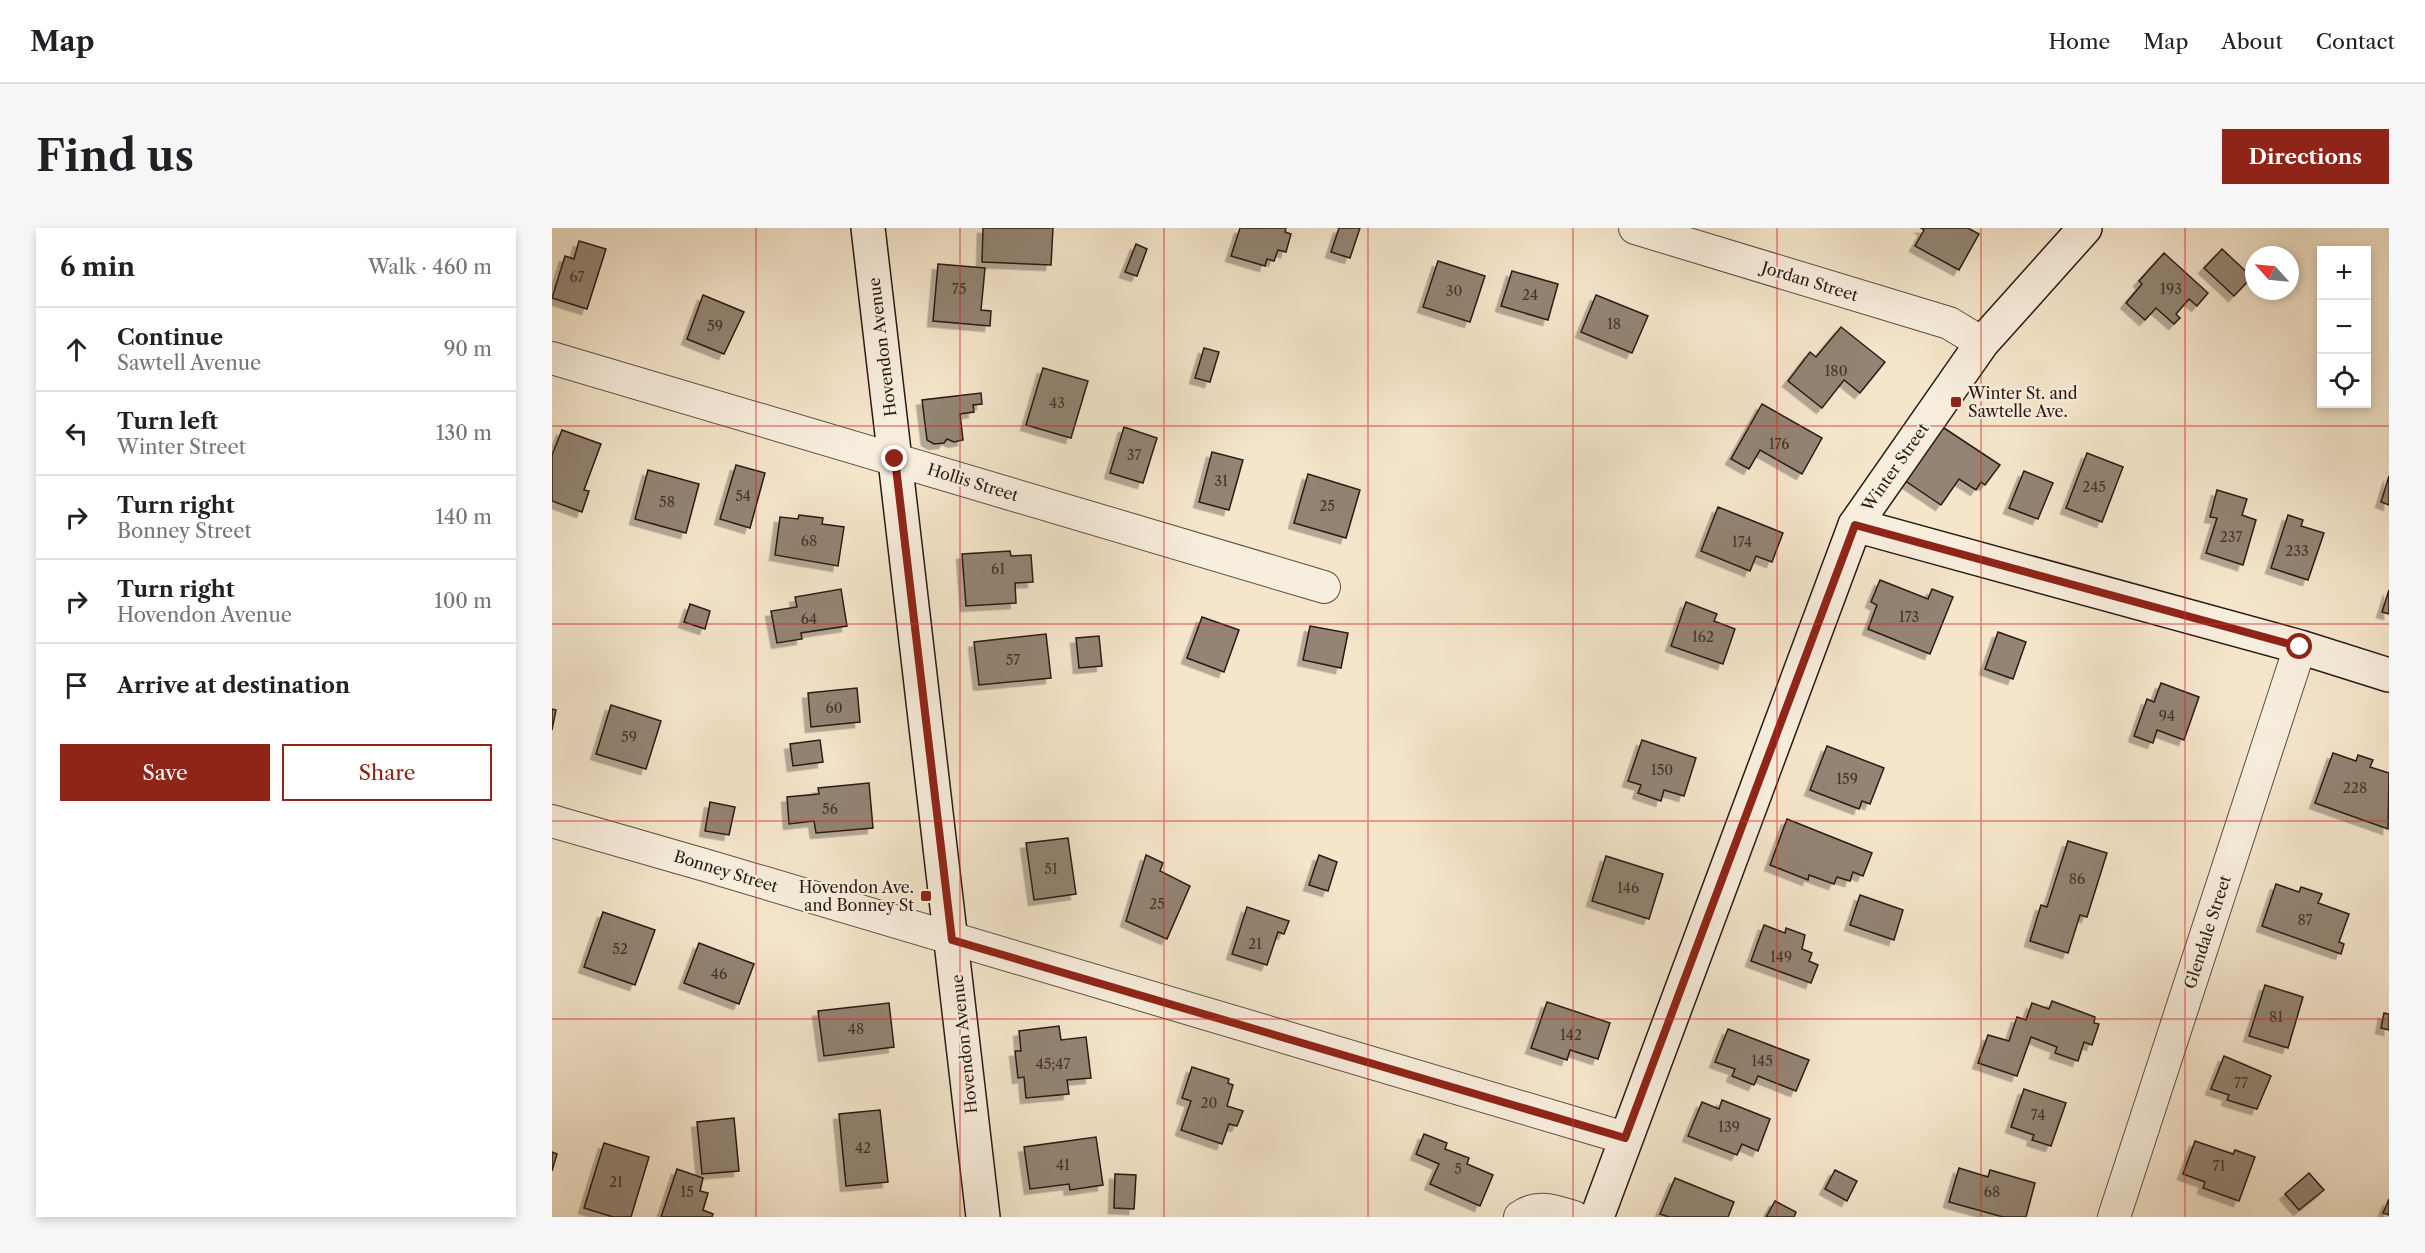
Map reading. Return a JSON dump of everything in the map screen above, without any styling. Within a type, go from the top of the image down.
[{"type":"street","name":"Hovendon Avenue","points":[[868,228],[983,1217]]},
{"type":"street","name":"Jordan Street","points":[[1635,228],[1949,323],[1982,343]]},
{"type":"street","name":"Winter Street","points":[[1597,1217],[1855,525],[1982,343],[2085,228]]},
{"type":"street","name":"Hollis Street","points":[[552,358],[1324,586]]},
{"type":"street","points":[[1855,525],[2300,647],[2389,675]]},
{"type":"street","name":"Glendale Street","points":[[2114,1217],[2300,647]]},
{"type":"street","name":"Bonney Street","points":[[552,821],[1625,1138]]},
{"type":"street","points":[[1520,1217],[1538,1209],[1550,1209],[1574,1217]]},
{"type":"building","points":[[983,228],[1053,228],[1051,265],[982,262]]},
{"type":"building","points":[[1240,228],[1286,228],[1285,232],[1291,234],[1286,252],[1278,250],[1274,261],[1267,259],[1265,266],[1231,256]]},
{"type":"building","points":[[1339,228],[1360,228],[1350,258],[1331,252]]},
{"type":"building","points":[[1921,228],[1968,228],[1979,234],[1959,270],[1915,246],[1924,230]]},
{"type":"building","points":[[579,241],[606,249],[587,309],[552,298],[565,256],[574,259]]},
{"type":"building","points":[[1136,244],[1147,249],[1137,276],[1125,272]]},
{"type":"building","points":[[2222,249],[2245,270],[2245,284],[2234,296],[2204,268]]},
{"type":"building","points":[[2164,253],[2208,293],[2197,306],[2189,299],[2176,314],[2180,318],[2174,324],[2156,308],[2145,320],[2126,303],[2142,284],[2139,281]]},
{"type":"building","points":[[1438,261],[1485,276],[1470,322],[1423,307]]},
{"type":"building","points":[[938,264],[985,268],[981,310],[991,311],[990,326],[933,321]]},
{"type":"building","points":[[1512,271],[1558,284],[1548,320],[1501,306]]},
{"type":"building","points":[[703,295],[744,312],[724,354],[687,339]]},
{"type":"building","points":[[1596,295],[1648,316],[1632,353],[1581,332]]},
{"type":"building","points":[[1841,327],[1885,362],[1860,393],[1844,380],[1822,408],[1788,381],[1810,352],[1816,357]]},
{"type":"building","points":[[1204,348],[1219,352],[1210,382],[1195,378]]},
{"type":"building","points":[[1043,368],[1088,381],[1071,438],[1026,425]]},
{"type":"building","points":[[981,393],[982,404],[973,405],[974,412],[960,414],[963,440],[954,442],[947,439],[944,443],[934,444],[927,440],[922,400]]},
{"type":"building","points":[[1762,404],[1822,438],[1802,474],[1760,450],[1749,469],[1731,459]]},
{"type":"building","points":[[1941,426],[2000,465],[1985,485],[1981,482],[1976,490],[1959,479],[1941,505],[1904,480]]},
{"type":"building","points":[[1124,427],[1157,438],[1143,483],[1110,473]]},
{"type":"building","points":[[562,430],[601,444],[584,490],[589,491],[582,512],[552,501],[552,455]]},
{"type":"building","points":[[1212,452],[1243,460],[1229,510],[1199,502]]},
{"type":"building","points":[[2087,453],[2123,467],[2102,522],[2066,508]]},
{"type":"building","points":[[736,465],[765,473],[750,528],[720,519]]},
{"type":"building","points":[[648,470],[699,484],[686,533],[635,519]]},
{"type":"building","points":[[2024,471],[2053,483],[2038,519],[2009,508]]},
{"type":"building","points":[[1308,474],[1360,490],[1346,538],[1294,523]]},
{"type":"building","points":[[2389,476],[2389,505],[2381,502]]},
{"type":"building","points":[[2217,490],[2247,499],[2242,515],[2256,520],[2243,565],[2206,553],[2217,518],[2210,517]]},
{"type":"building","points":[[1718,507],[1783,533],[1772,562],[1756,556],[1750,571],[1701,551]]},
{"type":"building","points":[[799,515],[823,518],[822,524],[844,527],[838,566],[775,555],[780,517],[798,519]]},
{"type":"building","points":[[2288,515],[2303,520],[2301,526],[2324,533],[2308,580],[2271,568]]},
{"type":"building","points":[[1010,551],[1011,556],[1031,555],[1033,582],[1015,583],[1016,603],[966,606],[962,554]]},
{"type":"building","points":[[1880,580],[1928,599],[1932,589],[1953,597],[1930,654],[1868,629],[1877,605],[1871,602]]},
{"type":"building","points":[[841,589],[847,626],[801,633],[802,639],[777,643],[771,611],[797,607],[795,597]]},
{"type":"building","points":[[2389,590],[2389,614],[2382,612]]},
{"type":"building","points":[[1686,602],[1717,614],[1714,621],[1735,629],[1723,664],[1671,646]]},
{"type":"building","points":[[690,604],[710,611],[705,629],[684,622]]},
{"type":"building","points":[[1202,617],[1239,630],[1224,672],[1187,658]]},
{"type":"building","points":[[1310,626],[1348,633],[1341,668],[1303,660]]},
{"type":"building","points":[[1998,632],[2026,642],[2013,679],[1985,669]]},
{"type":"building","points":[[1046,634],[1051,678],[979,685],[974,642]]},
{"type":"building","points":[[1099,636],[1102,666],[1079,668],[1076,638]]},
{"type":"building","points":[[2161,683],[2199,697],[2184,740],[2157,730],[2153,743],[2134,736],[2147,699],[2154,702]]},
{"type":"building","points":[[857,688],[860,722],[811,727],[808,693]]},
{"type":"building","points":[[611,705],[661,721],[646,769],[596,754]]},
{"type":"building","points":[[552,709],[556,710],[552,730]]},
{"type":"building","points":[[820,740],[823,762],[793,766],[790,744]]},
{"type":"building","points":[[1642,740],[1696,758],[1684,796],[1664,790],[1661,801],[1638,793],[1641,785],[1628,781]]},
{"type":"building","points":[[1827,746],[1884,768],[1870,804],[1862,801],[1859,809],[1810,790]]},
{"type":"building","points":[[2333,753],[2356,761],[2358,755],[2373,760],[2370,767],[2389,773],[2388,829],[2315,803]]},
{"type":"building","points":[[869,783],[873,828],[816,833],[814,821],[789,824],[787,797],[819,794],[818,788]]},
{"type":"building","points":[[710,802],[735,807],[729,835],[705,831]]},
{"type":"building","points":[[1787,819],[1872,853],[1863,876],[1853,872],[1850,881],[1837,877],[1834,884],[1809,875],[1808,880],[1770,865]]},
{"type":"building","points":[[1068,838],[1076,894],[1034,900],[1026,843]]},
{"type":"building","points":[[2068,841],[2107,853],[2087,917],[2080,915],[2068,953],[2030,941],[2041,905],[2047,907]]},
{"type":"building","points":[[1146,855],[1163,863],[1160,871],[1190,886],[1167,939],[1126,921]]},
{"type":"building","points":[[1319,855],[1337,862],[1328,891],[1309,885]]},
{"type":"building","points":[[1606,856],[1663,874],[1649,919],[1592,901]]},
{"type":"building","points":[[2276,884],[2299,892],[2301,887],[2322,894],[2318,903],[2349,914],[2339,942],[2344,944],[2341,954],[2262,926]]},
{"type":"building","points":[[1860,895],[1903,910],[1894,940],[1850,925]]},
{"type":"building","points":[[1247,907],[1289,921],[1284,934],[1278,932],[1267,965],[1232,954]]},
{"type":"building","points":[[603,912],[655,930],[635,985],[584,967]]},
{"type":"building","points":[[1764,925],[1785,933],[1786,928],[1805,935],[1802,949],[1812,953],[1809,961],[1818,965],[1811,983],[1751,961]]},
{"type":"building","points":[[699,943],[754,964],[739,1004],[684,983]]},
{"type":"building","points":[[2265,985],[2303,997],[2288,1048],[2249,1036]]},
{"type":"building","points":[[2052,1001],[2095,1017],[2094,1023],[2099,1024],[2092,1045],[2084,1042],[2078,1061],[2055,1053],[2057,1047],[2031,1037],[2017,1076],[1978,1063],[1988,1035],[2009,1041],[2017,1017],[2026,1020],[2032,1003],[2049,1009]]},
{"type":"building","points":[[1547,1002],[1610,1023],[1598,1059],[1570,1050],[1567,1060],[1531,1048]]},
{"type":"building","points":[[889,1003],[894,1047],[824,1056],[818,1011]]},
{"type":"building","points":[[2384,1013],[2389,1014],[2389,1030],[2381,1028]]},
{"type":"building","points":[[1059,1026],[1061,1040],[1086,1037],[1091,1078],[1067,1080],[1069,1094],[1026,1098],[1024,1077],[1018,1078],[1015,1051],[1021,1051],[1019,1031]]},
{"type":"building","points":[[1728,1029],[1809,1060],[1796,1091],[1758,1076],[1754,1085],[1732,1076],[1735,1069],[1715,1062]]},
{"type":"building","points":[[2224,1056],[2271,1076],[2257,1109],[2227,1100],[2229,1095],[2211,1089]]},
{"type":"building","points":[[1192,1067],[1229,1079],[1228,1083],[1233,1085],[1227,1106],[1243,1111],[1237,1126],[1229,1124],[1222,1144],[1181,1130],[1191,1101],[1182,1098]]},
{"type":"building","points":[[2024,1089],[2066,1103],[2051,1146],[2032,1140],[2034,1135],[2011,1127]]},
{"type":"building","points":[[1722,1100],[1770,1119],[1758,1151],[1742,1144],[1737,1155],[1688,1136],[1702,1102],[1719,1109]]},
{"type":"building","points":[[880,1110],[888,1182],[846,1186],[839,1114]]},
{"type":"building","points":[[734,1118],[739,1171],[702,1174],[697,1122]]},
{"type":"building","points":[[1424,1134],[1447,1143],[1445,1149],[1469,1158],[1467,1164],[1493,1175],[1480,1206],[1430,1184],[1439,1164],[1416,1154]]},
{"type":"building","points":[[1096,1137],[1103,1185],[1070,1190],[1069,1184],[1030,1189],[1024,1147]]},
{"type":"building","points":[[2195,1141],[2233,1154],[2235,1150],[2255,1157],[2239,1201],[2203,1188],[2205,1182],[2183,1174]]},
{"type":"building","points":[[604,1143],[649,1157],[631,1217],[613,1217],[584,1208]]},
{"type":"building","points":[[552,1152],[557,1154],[552,1171]]},
{"type":"building","points":[[1959,1168],[1988,1177],[1990,1170],[2035,1183],[2026,1217],[2003,1217],[1949,1202]]},
{"type":"building","points":[[677,1169],[703,1178],[700,1191],[708,1193],[703,1210],[713,1214],[712,1217],[661,1217]]},
{"type":"building","points":[[1835,1170],[1857,1181],[1847,1201],[1825,1189]]},
{"type":"building","points":[[2309,1173],[2324,1190],[2299,1210],[2285,1194]]},
{"type":"building","points":[[1115,1174],[1136,1175],[1134,1209],[1114,1208]]},
{"type":"building","points":[[1675,1178],[1734,1202],[1728,1217],[1669,1217],[1660,1214]]},
{"type":"building","points":[[2389,1199],[2389,1215],[2383,1213]]},
{"type":"building","points":[[1775,1201],[1796,1212],[1794,1217],[1766,1217]]},
{"type":"place","name":"Winter St. and Sawtelle Ave.","points":[[1956,402]]},
{"type":"place","name":"Hovendon Ave. and Bonney St","points":[[926,896]]},
{"type":"route","points":[[895,459],[952,940],[1625,1138],[1855,525],[2300,647]]}]
